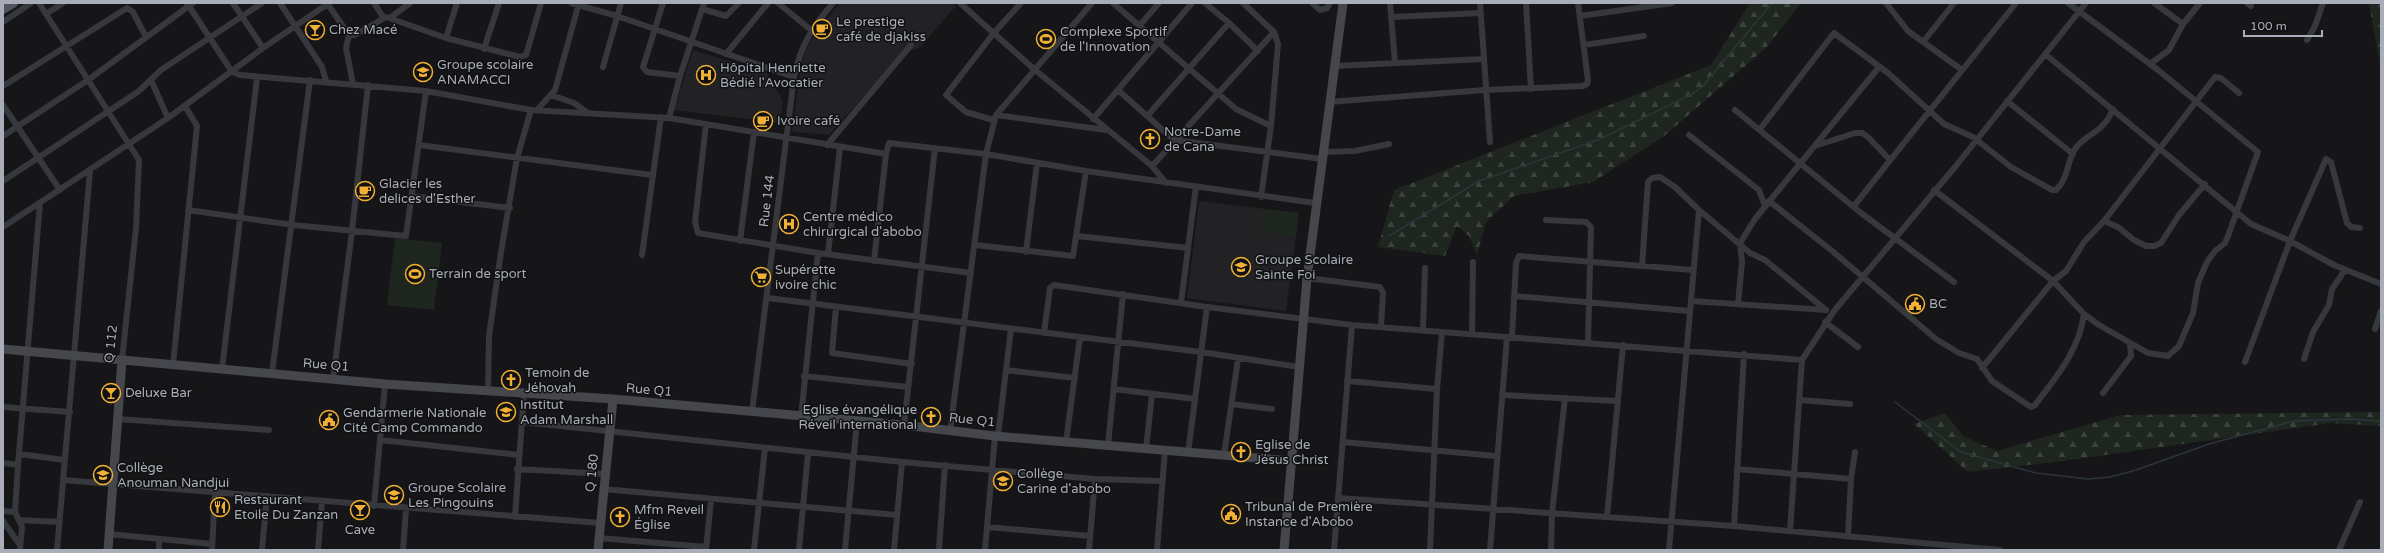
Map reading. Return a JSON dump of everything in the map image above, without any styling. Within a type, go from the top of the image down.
[{"type":"main road","points":[[3,9],[12,3]]},
{"type":"street","points":[[3,22],[31,3]]},
{"type":"street","name":"Q 112","points":[[39,3],[139,160],[140,169],[130,289],[122,360],[108,550]]},
{"type":"street","points":[[46,14],[63,3]]},
{"type":"street","points":[[233,3],[263,48]]},
{"type":"street","points":[[3,181],[109,111],[151,80],[161,70],[262,3]]},
{"type":"street","points":[[280,3],[294,27],[322,67],[326,81]]},
{"type":"street","points":[[3,227],[90,171],[168,118],[263,48],[328,3],[349,35],[346,48],[352,84]]},
{"type":"street","points":[[374,3],[386,17],[446,38],[516,57],[526,55],[541,3]]},
{"type":"street","points":[[349,35],[355,35],[410,3]]},
{"type":"street","points":[[446,38],[457,3]]},
{"type":"street","points":[[484,49],[499,3]]},
{"type":"street","points":[[571,3],[579,4],[617,16],[691,43],[794,77]]},
{"type":"street","points":[[603,67],[621,3]]},
{"type":"street","points":[[663,3],[653,29],[643,63],[644,69],[647,72],[680,76]]},
{"type":"street","points":[[669,118],[680,76],[703,6],[726,16],[739,3]]},
{"type":"street","points":[[726,54],[768,3]]},
{"type":"street","points":[[778,3],[811,30]]},
{"type":"street","name":"Rue 144","points":[[752,412],[768,298],[794,77],[798,59],[811,30],[833,3]]},
{"type":"street","points":[[960,3],[1034,69],[1106,130],[1152,166],[1166,183]]},
{"type":"street","points":[[1021,3],[993,34],[946,94],[966,112],[994,118],[1106,130]]},
{"type":"street","points":[[950,431],[986,154],[994,118],[1034,69],[1092,3]]},
{"type":"street","points":[[1112,3],[1218,95],[1240,112],[1271,126]]},
{"type":"street","points":[[1139,26],[1159,3]]},
{"type":"street","points":[[1093,119],[1192,3]]},
{"type":"street","points":[[1205,3],[1229,23],[1258,51]]},
{"type":"street","points":[[1243,3],[1274,32],[1277,38],[1279,55],[1261,196]]},
{"type":"street","points":[[1312,3],[1320,10],[1327,8],[1330,3]]},
{"type":"street","points":[[1284,550],[1306,278],[1342,3]]},
{"type":"street","points":[[1390,3],[1395,63]]},
{"type":"street","points":[[1480,3],[1485,90],[1490,142]]},
{"type":"street","points":[[1526,3],[1531,89]]},
{"type":"street","points":[[1330,102],[1587,84],[1584,45],[1578,3]]},
{"type":"street","points":[[1580,16],[1626,6],[1672,3]]},
{"type":"street","points":[[1923,42],[1944,19],[1954,3]]},
{"type":"street","points":[[1854,206],[1928,110],[2016,3]]},
{"type":"street","points":[[1934,190],[2053,281],[2084,314],[2130,343],[2156,355],[2168,356],[2174,352],[2193,314],[2198,283],[2211,256],[2224,243],[2258,152],[2150,64],[2068,3]]},
{"type":"street","points":[[1790,531],[1802,360],[1834,310],[1862,278],[2086,3]]},
{"type":"street","points":[[2154,3],[2183,24]]},
{"type":"street","points":[[2150,64],[2169,50],[2183,24],[2200,3]]},
{"type":"street","points":[[2307,40],[2315,26],[2323,3]]},
{"type":"street","points":[[3,136],[88,80],[190,4],[209,38],[232,72],[240,76],[326,81],[426,91],[534,110],[661,117],[786,137],[840,148],[886,154]]},
{"type":"street","points":[[488,391],[489,336],[517,158],[534,110],[555,90],[579,4]]},
{"type":"street","points":[[1889,4],[1908,31],[1962,70]]},
{"type":"street","points":[[3,86],[130,6],[146,37]]},
{"type":"street","points":[[1391,17],[1481,13]]},
{"type":"street","points":[[1148,115],[1229,23]]},
{"type":"street","points":[[1152,166],[1174,140],[1218,95],[1274,32]]},
{"type":"street","points":[[1760,129],[1834,33],[1888,73],[1944,124],[1976,139],[2011,167],[2052,190],[2056,190],[2062,183],[2077,147],[2106,124],[2113,109]]},
{"type":"street","points":[[1584,45],[1644,36]]},
{"type":"street","points":[[827,145],[912,45]]},
{"type":"street","points":[[2044,54],[2205,184],[2251,224],[2290,241],[2345,270],[2381,284]]},
{"type":"street","points":[[1334,66],[1484,59]]},
{"type":"street","points":[[1738,304],[1742,262],[1740,243],[1767,204],[1879,67]]},
{"type":"street","points":[[1982,368],[2053,281],[2066,271],[2084,242],[2104,220],[2215,77],[2221,78],[2239,93]]},
{"type":"street","points":[[222,369],[257,78]]},
{"type":"street","points":[[151,80],[168,118]]},
{"type":"street","points":[[272,373],[293,225],[310,80]]},
{"type":"street","points":[[332,379],[352,231],[368,85]]},
{"type":"street","points":[[1118,90],[1148,115],[1174,140],[1266,153],[1322,155],[1355,151],[1389,144]]},
{"type":"street","points":[[188,210],[293,225],[406,236],[426,91]]},
{"type":"street","points":[[551,95],[574,103],[588,113]]},
{"type":"street","points":[[2007,101],[2073,154]]},
{"type":"street","points":[[3,105],[37,158],[60,190]]},
{"type":"street","points":[[173,365],[197,124],[185,106]]},
{"type":"street","points":[[1735,110],[1802,163],[1854,206],[1861,214],[1895,236],[1954,282]]},
{"type":"street","points":[[642,255],[661,117]]},
{"type":"street","points":[[706,124],[695,228],[698,233],[818,253],[971,272]]},
{"type":"street","points":[[740,241],[754,132]]},
{"type":"street","points":[[1815,146],[1855,133],[1862,133],[1890,160]]},
{"type":"street","points":[[1689,135],[1759,190],[1767,204],[1831,250],[1862,278],[1947,347],[1977,359],[1992,381],[2031,407],[2035,406],[2067,362],[2078,340],[2084,314]]},
{"type":"street","points":[[874,261],[886,154],[889,143],[986,154],[1166,183],[1315,203]]},
{"type":"street","points":[[419,146],[652,175]]},
{"type":"street","points":[[828,254],[840,148]]},
{"type":"street","points":[[904,425],[918,317],[921,267],[935,148]]},
{"type":"street","points":[[2245,362],[2290,241],[2326,159],[2331,162],[2347,223],[2351,227],[2360,228]]},
{"type":"street","points":[[1026,252],[1037,163]]},
{"type":"street","points":[[57,550],[90,171]]},
{"type":"street","points":[[974,245],[1026,252],[1073,256],[1086,171]]},
{"type":"street","points":[[1642,266],[1648,182],[1657,177],[1664,178],[1750,253],[1771,265],[1826,310]]},
{"type":"street","points":[[2104,220],[2118,227],[2134,240],[2146,246],[2154,246],[2161,243],[2179,214],[2205,184]]},
{"type":"street","points":[[1181,303],[1196,186]]},
{"type":"street","points":[[412,196],[510,208]]},
{"type":"street","points":[[20,548],[20,520],[15,512],[24,409],[26,351],[40,203]]},
{"type":"street","points":[[1669,550],[1699,210]]},
{"type":"street","points":[[1546,220],[1590,223],[1592,230],[1589,263],[1588,343]]},
{"type":"street","points":[[1077,236],[1188,248]]},
{"type":"street","points":[[801,416],[818,253]]},
{"type":"street","points":[[1490,550],[1496,456],[1502,395],[1515,296],[1516,263],[1519,256],[1589,263],[1693,270]]},
{"type":"street","points":[[1472,334],[1473,262]]},
{"type":"street","points":[[1423,330],[1425,268]]},
{"type":"street","points":[[2304,359],[2313,332],[2329,305],[2332,289],[2345,270]]},
{"type":"street","points":[[1306,278],[1380,288],[1383,293],[1381,327]]},
{"type":"street","points":[[1044,333],[1051,285],[1207,307],[1352,325],[1744,354],[1802,360]]},
{"type":"street","points":[[1108,445],[1123,294]]},
{"type":"street","points":[[1515,296],[1689,311]]},
{"type":"street","points":[[768,298],[1201,352],[1238,359],[1300,367]]},
{"type":"street","points":[[1691,301],[1834,310]]},
{"type":"street","points":[[836,307],[832,353],[912,364]]},
{"type":"street","points":[[1188,452],[1207,307]]},
{"type":"street","points":[[2375,329],[2381,311]]},
{"type":"street","points":[[1826,322],[1858,347]]},
{"type":"street","points":[[1334,550],[1352,325]]},
{"type":"street","points":[[985,550],[992,469],[1011,329]]},
{"type":"street","points":[[1430,550],[1437,389],[1442,332]]},
{"type":"street","points":[[1066,442],[1080,337]]},
{"type":"street","points":[[2103,393],[2131,356],[2130,343]]},
{"type":"street","points":[[1607,517],[1623,345]]},
{"type":"street","name":"Rue Q1","points":[[3,349],[385,384],[613,399],[904,425],[997,436],[1292,462]]},
{"type":"street","points":[[1734,526],[1744,354]]},
{"type":"street","points":[[1224,455],[1238,359]]},
{"type":"street","points":[[1006,370],[1075,378]]},
{"type":"street","points":[[804,376],[908,387]]},
{"type":"street","points":[[1347,381],[1437,389]]},
{"type":"street","points":[[374,506],[385,384]]},
{"type":"street","points":[[1114,389],[1195,399]]},
{"type":"street","points":[[515,517],[517,469],[524,393]]},
{"type":"street","points":[[1146,448],[1152,394]]},
{"type":"street","points":[[1502,395],[1618,401]]},
{"type":"street","points":[[1551,550],[1552,513],[1565,398]]},
{"type":"street","name":"Q 180","points":[[598,550],[613,399]]},
{"type":"street","points":[[1800,400],[1850,404]]},
{"type":"street","points":[[1231,404],[1272,409]]},
{"type":"street","points":[[3,408],[70,412]]},
{"type":"street","points":[[118,419],[269,430]]},
{"type":"street","points":[[845,550],[857,421]]},
{"type":"street","points":[[522,422],[944,466],[1095,479],[1162,481]]},
{"type":"street","points":[[380,440],[519,454]]},
{"type":"street","points":[[1343,442],[1496,456]]},
{"type":"street","points":[[754,550],[765,448]]},
{"type":"street","points":[[1157,550],[1165,450]]},
{"type":"street","points":[[1848,536],[1855,452]]},
{"type":"street","points":[[800,550],[808,453]]},
{"type":"street","points":[[19,454],[65,460]]},
{"type":"street","points":[[894,550],[902,462]]},
{"type":"street","points":[[3,463],[18,465]]},
{"type":"street","points":[[939,550],[944,466]]},
{"type":"street","points":[[1737,468],[1852,479]]},
{"type":"street","points":[[517,469],[605,474]]},
{"type":"street","points":[[1089,550],[1095,479]]},
{"type":"street","points":[[64,480],[113,485],[215,491],[406,509],[600,523]]},
{"type":"street","points":[[603,489],[711,500],[897,515]]},
{"type":"street","points":[[109,534],[159,539],[212,547],[215,491]]},
{"type":"street","points":[[262,550],[267,496]]},
{"type":"street","points":[[1338,498],[1432,506],[1734,526],[2000,550]]},
{"type":"street","points":[[599,538],[706,548],[711,500]]},
{"type":"street","points":[[318,550],[322,501]]},
{"type":"street","points":[[2339,550],[2360,502]]},
{"type":"street","points":[[403,550],[406,509]]},
{"type":"street","points":[[3,511],[15,512]]},
{"type":"street","points":[[20,520],[60,522]]},
{"type":"street","points":[[3,521],[20,548]]},
{"type":"street","points":[[987,527],[1090,536]]},
{"type":"street","points":[[159,539],[159,550]]},
{"type":"shaded area","points":[[840,3],[952,3],[956,6],[920,47],[900,55],[829,135],[792,132],[801,66],[806,49],[815,34]]},
{"type":"shaded area","points":[[693,50],[767,73],[783,101],[780,123],[674,110]]},
{"type":"shaded area","name":"Groupe Scolaire Sainte Foi","points":[[1199,201],[1299,213],[1286,311],[1187,298]]},
{"type":"green space","points":[[1750,3],[1801,3],[1766,48],[1664,136],[1593,182],[1514,196],[1486,222],[1477,255],[1469,236],[1457,226],[1445,256],[1378,247],[1394,190],[1711,65]]},
{"type":"green space","points":[[2369,3],[2381,3],[2381,70]]},
{"type":"green space","points":[[1262,209],[1299,213],[1296,236],[1259,232]]},
{"type":"green space","name":"Terrain de sport","points":[[395,238],[442,243],[434,310],[387,305]]},
{"type":"green space","points":[[2381,412],[2381,426],[2331,423],[2063,461],[1968,472],[1914,424],[1945,413],[1963,436],[1997,451],[2120,415]]},
{"type":"waterway","points":[[1389,236],[1479,181],[1598,140],[1692,94],[1702,87],[1772,3]]},
{"type":"waterway","points":[[1895,402],[1961,452],[2036,473],[2088,479],[2110,477],[2136,470],[2209,444],[2294,421],[2348,419],[2381,421]]},
{"type":"place","name":"Le prestige café de djakiss","points":[[822,29]]},
{"type":"place","name":"Chez Macé","points":[[315,30]]},
{"type":"place","name":"Complexe Sportif de l'Innovation","points":[[1046,39]]},
{"type":"place","name":"Groupe scolaire ANAMACCI","points":[[423,72]]},
{"type":"place","name":"Hôpital Henriette Bédié l'Avocatier","points":[[706,75]]},
{"type":"place","name":"Ivoire café","points":[[763,121]]},
{"type":"place","name":"Notre-Dame de Cana","points":[[1150,139]]},
{"type":"place","name":"Glacier les delices d'Esther","points":[[365,191]]},
{"type":"place","name":"Centre médico chirurgical d'abobo","points":[[789,224]]},
{"type":"place","name":"Groupe Scolaire Sainte Foi","points":[[1241,267]]},
{"type":"place","name":"Terrain de sport","points":[[415,274]]},
{"type":"place","name":"Supérette ivoire chic","points":[[761,277]]},
{"type":"place","name":"BC","points":[[1915,304]]},
{"type":"place","name":"Temoin de Jéhovah","points":[[511,380]]},
{"type":"place","name":"Deluxe Bar","points":[[111,393]]},
{"type":"place","name":"Institut Adam Marshall","points":[[506,412]]},
{"type":"place","name":"Eglise évangélique Réveil international","points":[[931,417]]},
{"type":"place","name":"Gendarmerie Nationale Cité Camp Commando","points":[[329,420]]},
{"type":"place","name":"Eglise de Jésus Christ","points":[[1241,452]]},
{"type":"place","name":"Collège Anouman Nandjui","points":[[103,475]]},
{"type":"place","name":"Collège Carine d'abobo","points":[[1003,481]]},
{"type":"place","name":"Groupe Scolaire Les Pingouins","points":[[394,495]]},
{"type":"place","name":"Restaurant Etoile Du Zanzan","points":[[220,507]]},
{"type":"place","name":"Cave","points":[[360,510]]},
{"type":"place","name":"Tribunal de Première Instance d'Abobo","points":[[1231,514]]},
{"type":"place","name":"Mfm Reveil Église","points":[[620,517]]}]
